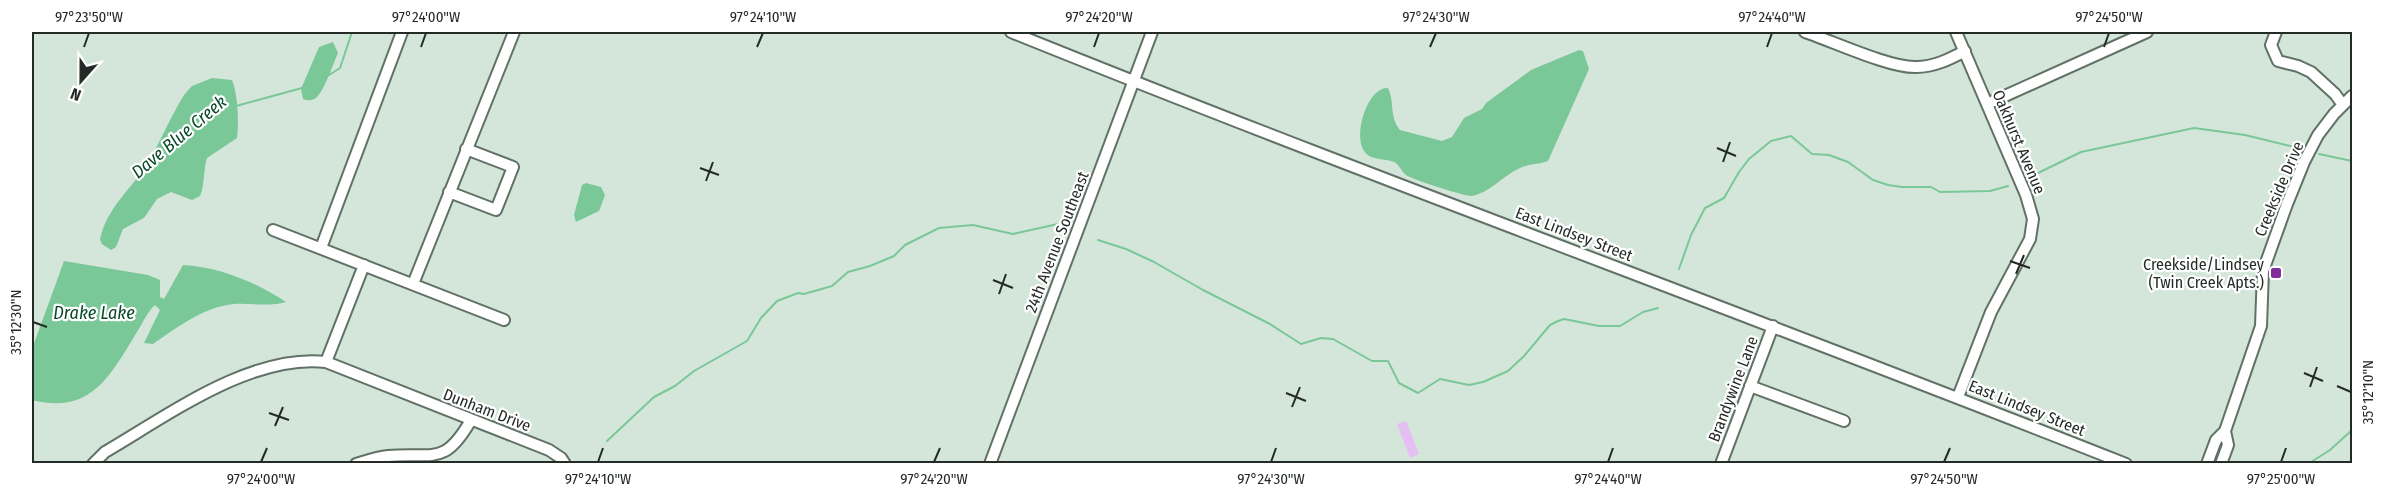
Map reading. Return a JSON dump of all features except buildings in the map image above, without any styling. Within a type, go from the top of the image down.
[{"type":"street","points":[[321,248],[402,32]]},
{"type":"street","points":[[413,284],[514,32]]},
{"type":"street","name":"East Lindsey Street","points":[[1011,32],[2126,464]]},
{"type":"street","name":"24th Avenue Southeast","points":[[990,464],[1152,32]]},
{"type":"street","points":[[1805,32],[1908,67],[1937,64],[1965,51]]},
{"type":"street","name":"Oakhurst Avenue","points":[[1956,32],[2026,195],[2033,219],[2030,239],[1991,312],[1958,397]]},
{"type":"street","points":[[1987,104],[2147,32]]},
{"type":"street","points":[[2276,32],[2271,45],[2275,58],[2283,63],[2304,68],[2319,78],[2343,105]]},
{"type":"street","name":"Creekside Drive","points":[[2207,464],[2216,440],[2225,431],[2261,326],[2262,279],[2266,260],[2304,162],[2324,127],[2352,96]]},
{"type":"street","points":[[449,192],[496,210],[513,167],[466,149]]},
{"type":"street","points":[[273,230],[504,320]]},
{"type":"street","points":[[93,464],[105,452],[228,381],[292,363],[315,360],[326,362],[364,265]]},
{"type":"street","name":"Brandywine Lane","points":[[1721,464],[1773,326]]},
{"type":"street","name":"Dunham Drive","points":[[326,362],[549,450],[564,462]]},
{"type":"street","points":[[1750,386],[1844,421]]},
{"type":"street","points":[[356,464],[385,456],[440,454],[457,443],[471,420]]},
{"type":"street","name":"Creekside Drive","points":[[2221,464],[2228,445],[2225,431]]},
{"type":"shaded area","points":[[1406,421],[1419,454],[1410,458],[1397,424]]},
{"type":"water","points":[[333,42],[338,53],[323,88],[314,99],[303,99],[301,89],[319,47]]},
{"type":"water","points":[[1579,50],[1583,51],[1589,69],[1548,161],[1518,169],[1477,195],[1459,193],[1406,175],[1394,162],[1374,158],[1364,151],[1360,135],[1361,124],[1368,104],[1380,90],[1388,88],[1394,120],[1400,130],[1442,141],[1452,137],[1464,118],[1482,109],[1486,103],[1531,70]]},
{"type":"water","points":[[212,78],[232,80],[236,93],[237,138],[207,158],[200,196],[192,200],[171,192],[157,199],[144,218],[123,229],[116,247],[111,250],[100,240],[108,218],[149,161],[184,95],[192,86]]},
{"type":"water","points":[[586,183],[601,187],[605,195],[599,211],[576,222],[574,215],[582,185]]},
{"type":"water","name":"Drake Lake","points":[[64,261],[148,275],[160,280],[160,297],[164,299],[183,265],[197,266],[237,277],[286,302],[234,304],[212,309],[201,313],[153,344],[144,343],[160,310],[155,305],[147,314],[118,363],[96,388],[84,397],[70,402],[52,403],[32,400],[32,349]]},
{"type":"waterway","name":"Dave Blue Creek","points":[[326,77],[340,68],[352,32]]},
{"type":"waterway","name":"Dave Blue Creek","points":[[236,106],[302,88]]},
{"type":"waterway","points":[[2034,175],[2081,152],[2194,128],[2245,135],[2298,148]]},
{"type":"waterway","points":[[1679,269],[1691,235],[1705,208],[1724,198],[1749,159],[1771,141],[1791,136],[1812,154],[1829,155],[1848,162],[1873,180],[1888,185],[1931,187],[1940,192],[1990,191],[2008,186]]},
{"type":"waterway","points":[[2319,154],[2352,161]]},
{"type":"waterway","points":[[607,441],[654,397],[747,341],[761,318],[777,301],[798,293],[804,294],[832,286],[848,272],[894,256],[905,245],[939,228],[973,225],[1013,234],[1058,224]]},
{"type":"waterway","points":[[1098,240],[1126,249],[1154,262],[1270,324],[1301,344],[1321,338],[1333,339],[1372,361],[1388,361],[1399,383],[1418,393],[1440,379],[1469,385],[1483,382],[1508,371],[1550,325],[1558,321],[1564,319],[1599,326],[1620,326],[1643,312],[1658,308]]},
{"type":"waterway","points":[[2308,464],[2330,450],[2352,430]]},
{"type":"place","name":"Creekside/Lindsey (Twin Creek Apts.)","points":[[2276,273]]}]
